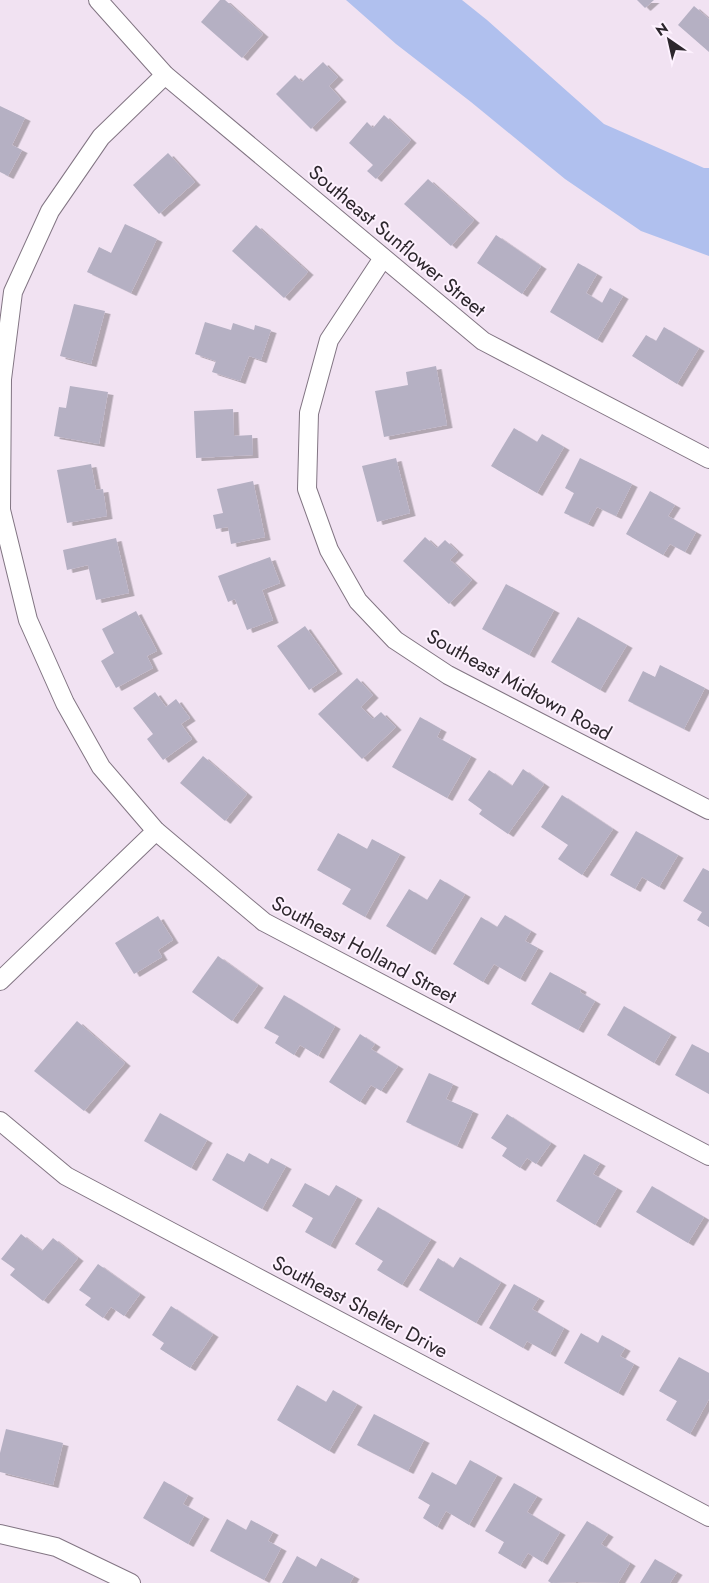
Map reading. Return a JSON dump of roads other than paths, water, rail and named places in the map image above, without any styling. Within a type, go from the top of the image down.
[{"type":"street","name":"Southeast Sunflower Street","points":[[98,0],[165,75],[483,341],[709,460]]},
{"type":"street","name":"Southeast Holland Street","points":[[165,75],[101,137],[50,210],[13,292],[2,379],[1,510],[28,620],[65,703],[101,768],[156,831],[264,922],[709,1156]]},
{"type":"street","name":"Southeast Midtown Road","points":[[383,258],[329,340],[309,413],[307,488],[329,550],[358,601],[395,640],[448,675],[709,810]]},
{"type":"street","points":[[0,981],[156,831]]},
{"type":"street","name":"Southeast Shelter Drive","points":[[0,1121],[66,1176],[709,1517]]},
{"type":"street","points":[[0,1534],[56,1547],[131,1583]]},
{"type":"water","points":[[346,0],[462,0],[604,124],[704,168],[709,168],[709,256],[641,231],[565,179],[396,44]]}]
